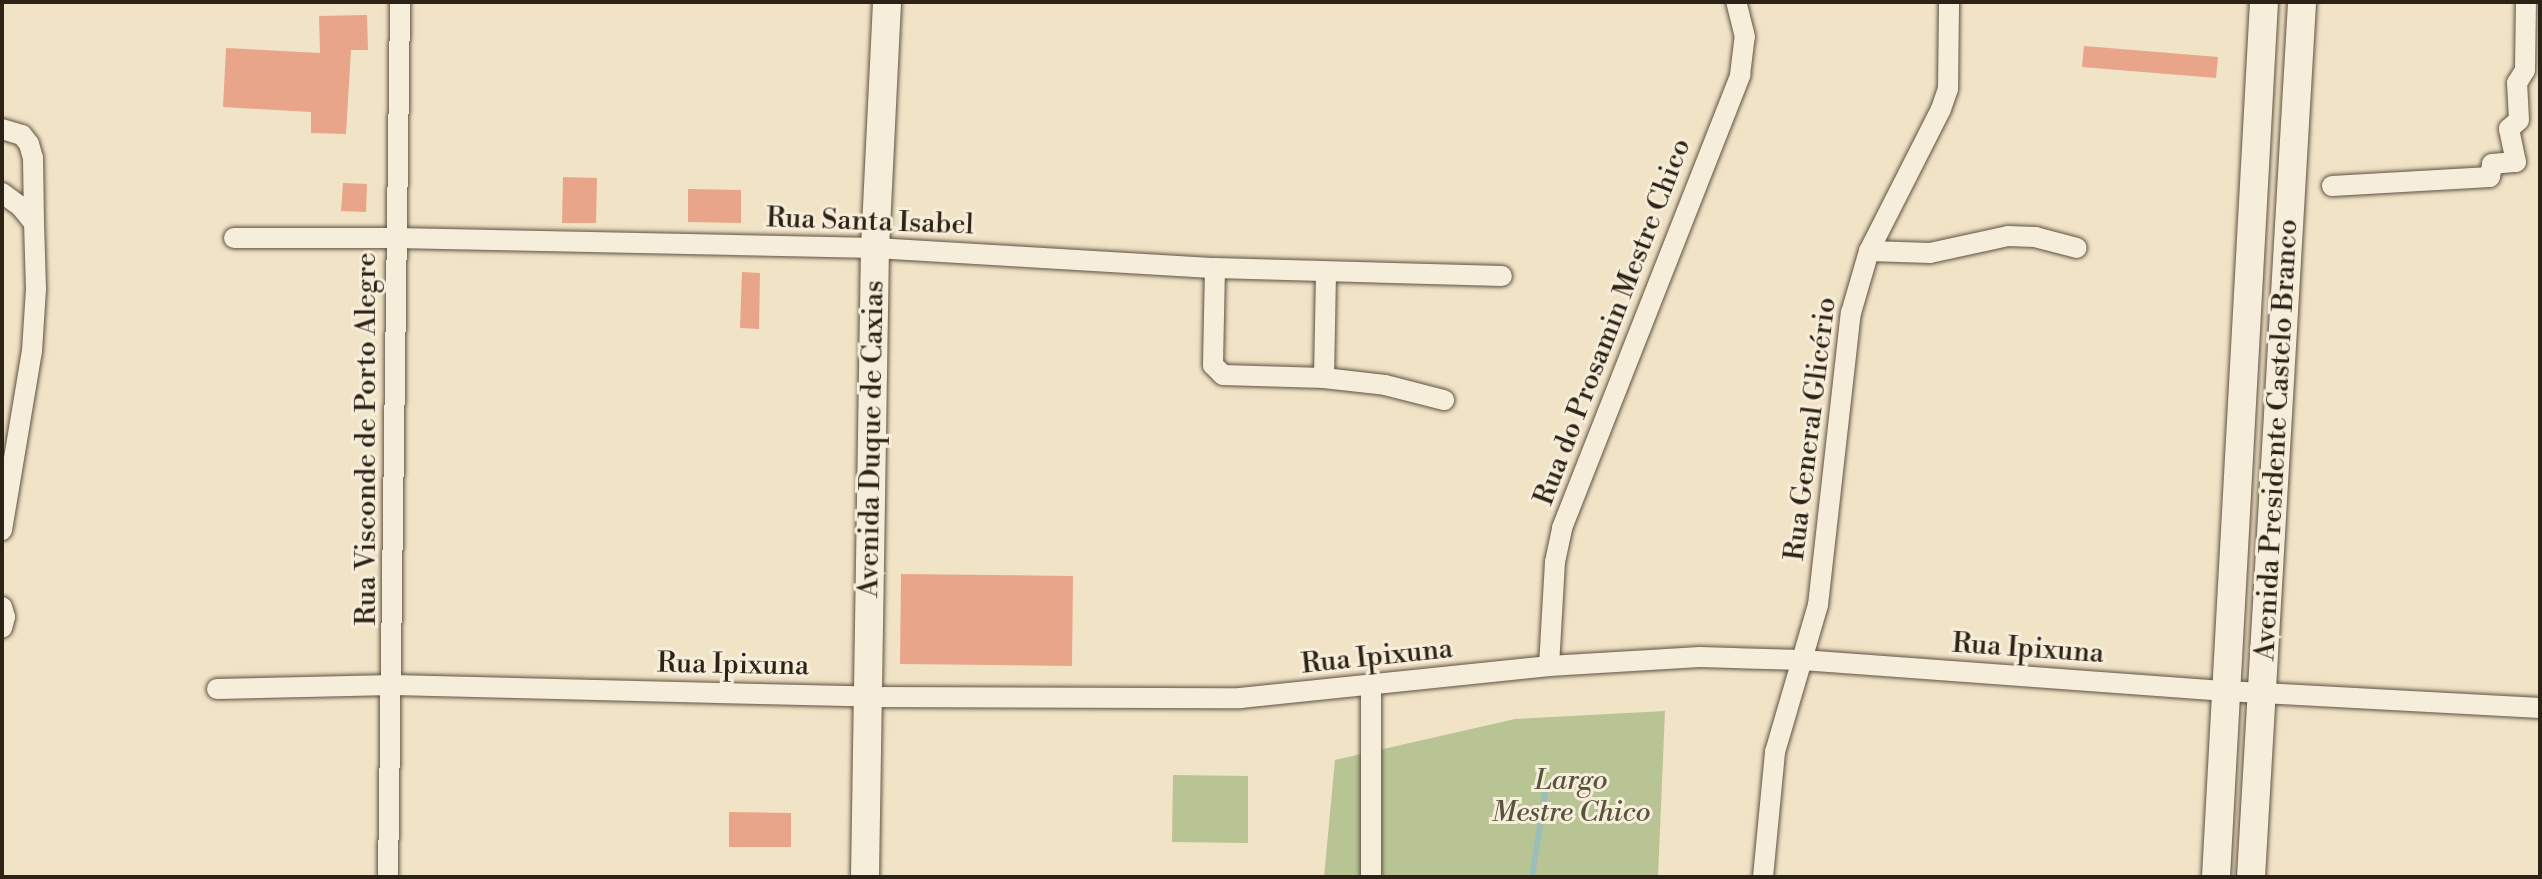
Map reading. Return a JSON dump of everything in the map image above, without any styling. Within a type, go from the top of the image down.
[{"type":"main road","name":"Avenida Duque de Caxias","points":[[865,877],[875,248],[887,2]]},
{"type":"main road","name":"Avenida Presidente Castelo Branco","points":[[2216,877],[2264,2]]},
{"type":"main road","name":"Avenida Presidente Castelo Branco","points":[[2251,877],[2302,2]]},
{"type":"main road","points":[[2253,202],[2291,205]]},
{"type":"street","name":"Rua Visconde de Porto Alegre","points":[[388,877],[400,2]]},
{"type":"street","name":"Rua do Prosamin Mestre Chico","points":[[1549,666],[1555,562],[1562,528],[1740,75],[1745,37],[1736,2]]},
{"type":"street","name":"Rua General Glicério","points":[[1763,877],[1775,752],[1818,605],[1851,313],[1869,251],[1941,109],[1948,89],[1949,2]]},
{"type":"street","points":[[2332,186],[2490,177],[2492,164],[2516,162],[2509,129],[2519,120],[2517,83],[2525,70],[2526,2]]},
{"type":"street","points":[[2,129],[22,135],[29,144],[33,158],[37,276],[33,340],[2,530]]},
{"type":"street","points":[[2,193],[20,206],[34,223]]},
{"type":"street","points":[[1869,251],[1930,253],[2008,236],[2035,237],[2077,248]]},
{"type":"street","name":"Rua Santa Isabel","points":[[234,238],[396,238],[875,248],[1215,268],[1502,276]]},
{"type":"street","points":[[1215,268],[1212,355],[1216,371],[1223,375],[1245,377],[1324,378],[1385,385],[1444,400]]},
{"type":"street","points":[[1324,378],[1326,272]]},
{"type":"street","points":[[2,607],[5,617],[2,628]]},
{"type":"street","name":"Rua Ipixuna","points":[[217,689],[393,685],[868,697],[1224,699],[1371,687],[1549,666],[1700,657],[1802,660],[2226,691],[2540,708]]},
{"type":"street","points":[[1371,687],[1371,877]]},
{"type":"green space","name":"Largo Mestre Chico","points":[[1665,711],[1658,877],[1324,877],[1335,760],[1515,719]]},
{"type":"green space","points":[[1173,775],[1248,776],[1248,843],[1172,842]]},
{"type":"building","points":[[367,15],[368,50],[351,50],[346,134],[311,133],[311,112],[223,107],[226,48],[320,53],[319,16]]},
{"type":"building","points":[[2084,46],[2218,57],[2216,78],[2082,67]]},
{"type":"building","points":[[563,177],[597,178],[596,223],[562,223]]},
{"type":"building","points":[[343,183],[367,184],[366,212],[341,211]]},
{"type":"building","points":[[688,189],[741,190],[741,223],[688,222]]},
{"type":"building","points":[[742,272],[760,273],[759,329],[740,328]]},
{"type":"building","points":[[901,574],[1073,576],[1072,666],[900,664]]},
{"type":"building","points":[[729,812],[791,813],[791,847],[729,847]]},
{"type":"waterway","points":[[1532,877],[1545,793]]}]
